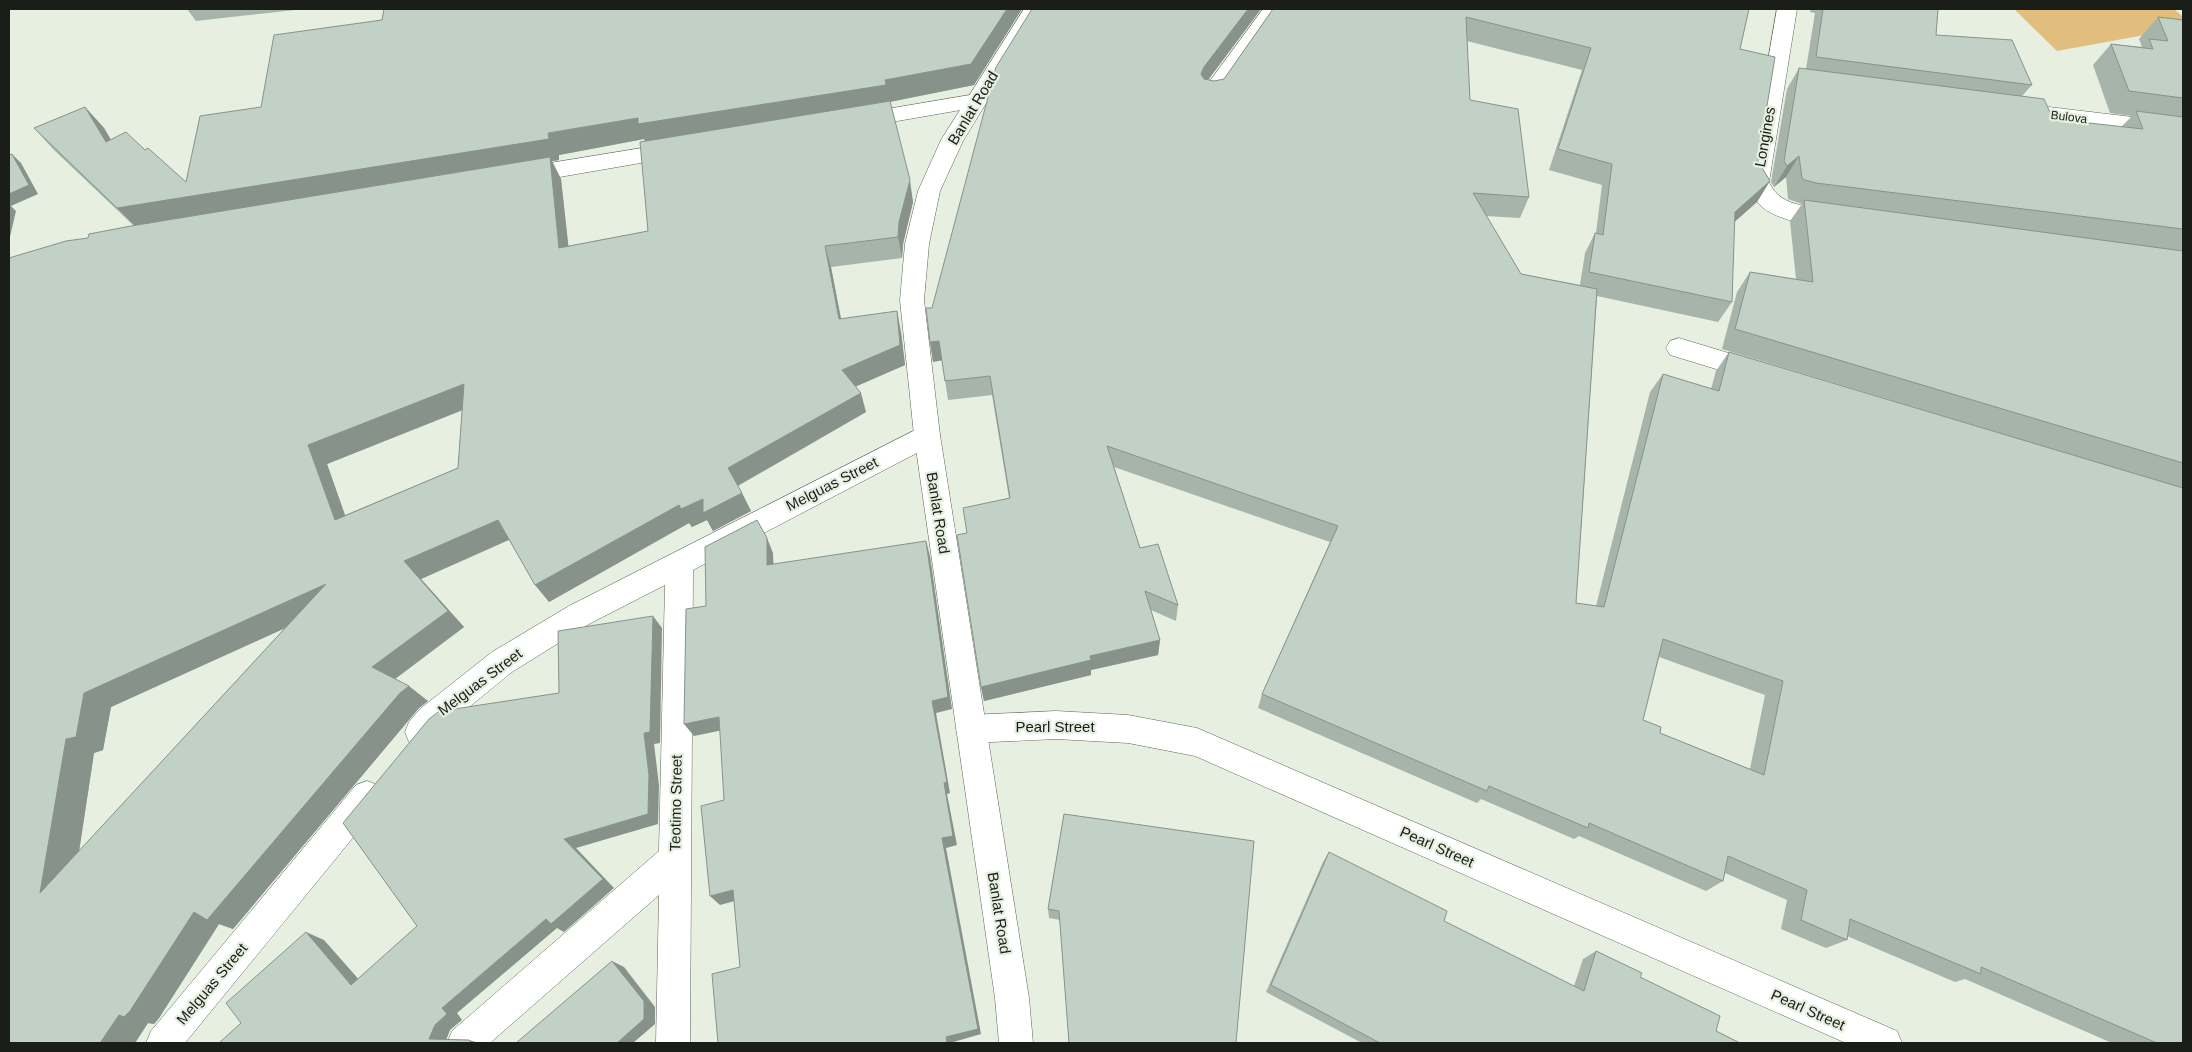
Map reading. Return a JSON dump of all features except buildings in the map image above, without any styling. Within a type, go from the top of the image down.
[{"type":"street","name":"Banlat Road","points":[[1016,1043],[1012,998],[926,435],[912,300],[917,244],[929,191],[952,140],[1034,9]]},
{"type":"street","points":[[1212,94],[1273,9]]},
{"type":"street","name":"Longines","points":[[1787,9],[1785,80],[1758,182],[1760,192],[1772,204],[1785,211],[1856,220]]},
{"type":"street","points":[[839,124],[976,101]]},
{"type":"street","name":"Bulova","points":[[1999,108],[2183,132]]},
{"type":"street","points":[[494,180],[701,146]]},
{"type":"street","points":[[1680,348],[1784,380]]},
{"type":"street","name":"Melguas Street","points":[[406,749],[431,719],[502,662],[579,615],[926,435]]},
{"type":"street","name":"Teotimo Street","points":[[673,1043],[679,563]]},
{"type":"street","name":"Pearl Street","points":[[971,729],[1056,725],[1128,729],[1197,742],[1885,1043]]},
{"type":"street","name":"Melguas Street","points":[[163,1043],[387,772]]},
{"type":"street","points":[[464,1043],[675,859]]},
{"type":"shaded area","points":[[2014,9],[2174,9],[2183,17],[2183,28],[2057,51]]}]
